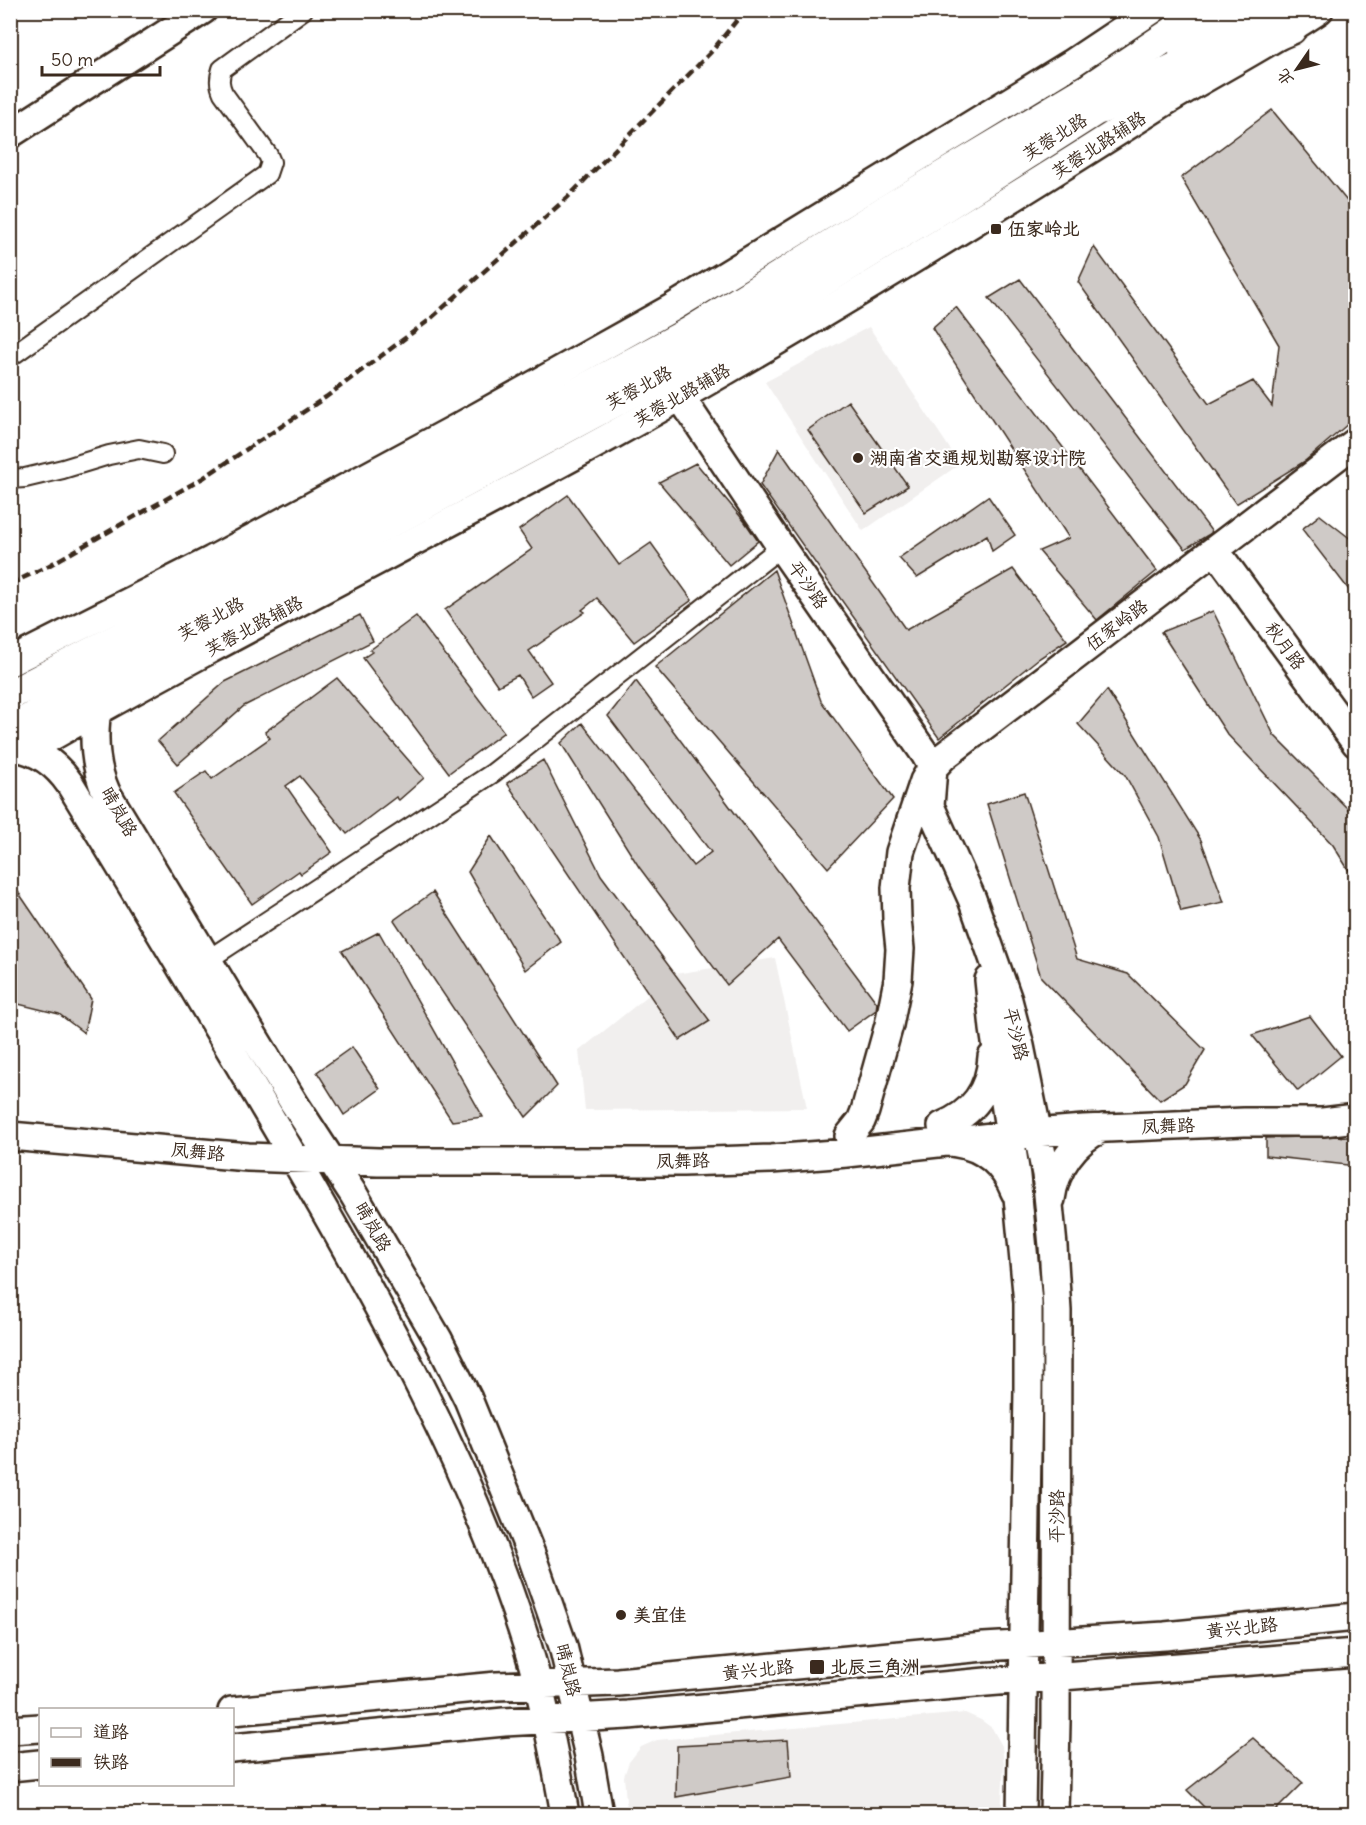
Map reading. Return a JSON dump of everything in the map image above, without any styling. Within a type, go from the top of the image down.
[{"type":"highway","points":[[1092,104],[1246,34],[1288,20]]},
{"type":"main road","points":[[1092,104],[1176,10]]},
{"type":"main road","name":"芙蓉北路","points":[[10,696],[219,586],[660,377],[843,285],[1092,104],[1206,10]]},
{"type":"main road","name":"芙蓉北路","points":[[16,742],[110,673],[369,550],[660,377],[690,332],[891,207],[1092,104],[1246,10]]},
{"type":"street","points":[[10,134],[203,10]]},
{"type":"street","points":[[10,357],[267,174],[271,162],[268,155],[223,93],[219,83],[220,75],[222,69],[303,10]]},
{"type":"street","points":[[10,662],[212,560],[662,314],[975,123],[1116,22],[1152,10]]},
{"type":"street","name":"芙蓉北路辅路","points":[[843,285],[900,268],[1102,144],[1288,20],[1319,10]]},
{"type":"street","points":[[1102,144],[1092,104],[1112,54],[1116,22]]},
{"type":"street","name":"平沙路","points":[[660,377],[777,550],[915,738],[927,778],[930,806],[972,899],[1008,1000],[1037,1124],[1050,1209],[1057,1311],[1054,1815]]},
{"type":"street","name":"伍家岭路","points":[[849,1136],[861,1121],[865,1111],[889,1025],[898,980],[900,949],[896,888],[900,852],[927,778],[944,757],[1356,442]]},
{"type":"street","points":[[10,479],[63,469],[109,455],[139,449],[163,454]]},
{"type":"street","name":"秋月路","points":[[1220,546],[1356,720]]},
{"type":"street","name":"秋月路","points":[[1220,546],[1356,743]]},
{"type":"street","name":"芙蓉北路辅路","points":[[16,742],[97,710],[369,550]]},
{"type":"street","points":[[209,959],[493,773],[777,550]]},
{"type":"street","name":"晴岚路","points":[[110,673],[100,696],[97,710],[96,753],[100,779],[294,1103],[354,1195],[438,1339],[468,1399],[497,1465],[563,1646],[599,1815]]},
{"type":"street","name":"晴岚路","points":[[16,742],[52,764],[70,784],[290,1150],[368,1285],[408,1361],[456,1463],[502,1572],[528,1647],[564,1815]]},
{"type":"street","name":"平沙路","points":[[927,778],[922,807],[925,817],[960,895],[982,953],[990,985],[994,1029],[1019,1202],[1029,1342],[1021,1815]]},
{"type":"street","points":[[994,1029],[992,1066],[985,1090],[970,1110],[944,1134],[979,1149],[992,1158],[1011,1181],[1019,1202]]},
{"type":"street","name":"凤舞路","points":[[10,1120],[290,1150],[584,1162],[760,1160],[847,1154],[944,1134],[1037,1124],[1103,1128],[1244,1122],[1323,1122],[1356,1118]]},
{"type":"street","points":[[1050,1209],[1054,1182],[1072,1150],[1090,1133],[1103,1128]]},
{"type":"street","name":"凤舞路","points":[[326,1152],[371,1146],[704,1144],[796,1141],[849,1136],[944,1134]]},
{"type":"street","name":"凤舞路","points":[[10,1136],[248,1157],[290,1150]]},
{"type":"street","name":"黄兴北路","points":[[234,1711],[497,1686],[572,1684],[1024,1645],[1165,1636],[1356,1617]]},
{"type":"street","name":"黄兴北路","points":[[234,1748],[1356,1653]]},
{"type":"street","points":[[10,1730],[39,1728]]},
{"type":"street","points":[[10,1767],[39,1764]]},
{"type":"shaded area","points":[[869,327],[960,464],[863,531],[765,382]]},
{"type":"shaded area","points":[[775,958],[807,1108],[585,1110],[579,1051],[675,974]]},
{"type":"shaded area","points":[[965,1713],[992,1728],[1002,1746],[1004,1765],[1001,1814],[627,1814],[624,1776],[629,1762],[641,1747],[657,1740]]},
{"type":"building","points":[[1272,110],[1356,212],[1356,417],[1305,461],[1236,504],[1078,282],[1094,247],[1209,404],[1253,381],[1272,406],[1279,345],[1181,178]]},
{"type":"building","points":[[1020,279],[1212,532],[1208,535],[1185,549],[989,298]]},
{"type":"building","points":[[956,307],[1157,571],[1097,620],[1039,551],[1069,538],[932,328]]},
{"type":"building","name":"湖南省交通规划勘察设计院","points":[[848,401],[908,486],[866,513],[808,430]]},
{"type":"building","points":[[779,449],[906,630],[1013,569],[1067,640],[1038,659],[939,738],[760,485]]},
{"type":"building","points":[[696,463],[758,541],[729,565],[659,482]]},
{"type":"building","points":[[568,495],[619,565],[651,543],[692,600],[634,642],[597,598],[582,610],[585,612],[529,651],[551,682],[531,696],[518,675],[498,686],[445,610],[532,549],[519,530]]},
{"type":"building","points":[[988,496],[1015,535],[992,551],[987,535],[917,578],[899,558]]},
{"type":"building","points":[[1320,515],[1356,543],[1356,599],[1302,529]]},
{"type":"building","points":[[774,570],[821,701],[893,799],[828,868],[655,667]]},
{"type":"building","points":[[1213,611],[1274,735],[1356,817],[1356,882],[1333,845],[1227,734],[1161,632]]},
{"type":"building","points":[[360,615],[373,641],[244,706],[178,764],[158,741],[225,682]]},
{"type":"building","points":[[416,616],[504,732],[449,773],[363,658],[372,652],[370,650]]},
{"type":"building","points":[[337,678],[424,778],[399,800],[396,797],[347,834],[300,776],[286,786],[332,852],[301,874],[299,871],[252,904],[174,793],[206,771],[212,779],[270,738],[265,732]]},
{"type":"building","points":[[636,681],[877,1003],[876,1010],[847,1031],[778,939],[727,985],[639,867],[561,743],[582,723],[693,866],[711,852],[608,716]]},
{"type":"building","points":[[1107,690],[1201,840],[1224,902],[1181,911],[1159,837],[1125,775],[1078,724]]},
{"type":"building","points":[[543,760],[601,875],[710,1021],[680,1040],[507,783]]},
{"type":"building","points":[[1024,792],[1077,959],[1128,974],[1205,1050],[1185,1084],[1160,1100],[1041,977],[987,804]]},
{"type":"building","points":[[491,836],[561,942],[525,970],[468,872]]},
{"type":"building","points":[[10,880],[91,999],[84,1033],[59,1014],[10,1002]]},
{"type":"building","points":[[433,892],[557,1086],[526,1117],[394,920]]},
{"type":"building","points":[[379,932],[483,1117],[452,1121],[342,951]]},
{"type":"building","points":[[1310,1016],[1341,1056],[1298,1091],[1252,1035]]},
{"type":"building","points":[[352,1047],[380,1089],[344,1115],[317,1072]]},
{"type":"building","points":[[1337,1136],[1356,1138],[1356,1166],[1266,1156],[1266,1138]]},
{"type":"building","points":[[1253,1738],[1303,1783],[1271,1815],[1212,1815],[1187,1790]]},
{"type":"building","points":[[788,1740],[791,1777],[676,1797],[677,1746]]},
{"type":"railway","points":[[10,584],[48,566],[203,478],[326,397],[428,321],[568,197],[712,51],[745,10]]},
{"type":"place","name":"伍家岭北","points":[[996,229]]},
{"type":"place","name":"湖南省交通规划勘察设计院","points":[[858,458]]},
{"type":"place","name":"美宜佳","points":[[621,1615]]},
{"type":"place","name":"北辰三角洲","points":[[817,1667]]}]
